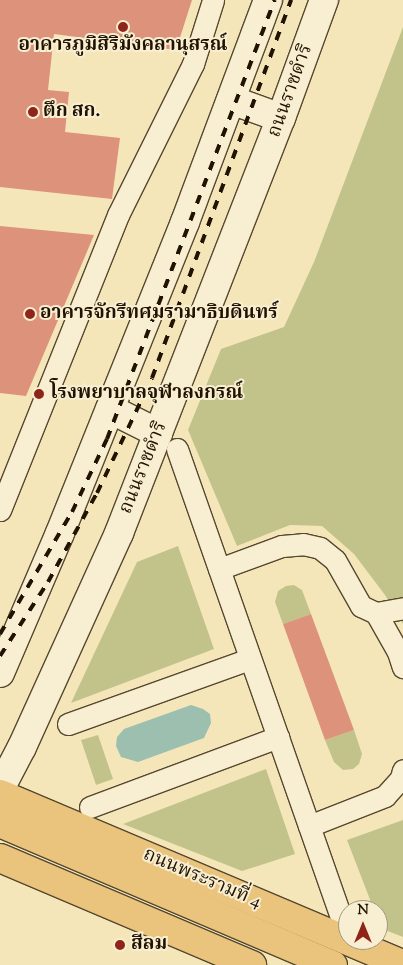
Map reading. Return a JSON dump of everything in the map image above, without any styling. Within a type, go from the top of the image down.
[{"type":"main road","points":[[0,673],[110,409],[185,222],[268,0]]},
{"type":"main road","name":"ถนนราชดำริ","points":[[0,789],[22,748],[115,542],[168,441],[324,0]]},
{"type":"main road","points":[[231,100],[281,118]]},
{"type":"main road","points":[[110,409],[168,441]]},
{"type":"main road","name":"ถนนพระรามที่ 4","points":[[0,794],[403,964]]},
{"type":"main road","name":"ถนนพระรามที่ 4","points":[[0,822],[334,965]]},
{"type":"main road","points":[[0,858],[252,965]]},
{"type":"main road","points":[[0,874],[207,965]]},
{"type":"street","points":[[0,510],[118,215],[193,64],[213,0]]},
{"type":"street","points":[[168,441],[219,569],[338,908]]},
{"type":"street","points":[[219,569],[282,546],[303,544],[320,548],[335,560],[361,606],[376,613],[403,608]]},
{"type":"street","points":[[376,613],[398,652],[403,667]]},
{"type":"street","points":[[68,724],[250,659]]},
{"type":"street","points":[[90,807],[278,737]]},
{"type":"street","points":[[309,826],[385,796],[401,778],[403,770]]},
{"type":"green space","points":[[403,27],[403,624],[385,595],[354,554],[322,526],[290,525],[237,546],[188,430],[221,349],[284,327],[314,262]]},
{"type":"green space","points":[[178,546],[214,649],[71,703],[137,562]]},
{"type":"green space","points":[[294,585],[302,590],[311,614],[283,624],[275,602],[278,591],[286,586]]},
{"type":"green space","points":[[354,730],[362,754],[359,764],[353,769],[343,770],[334,762],[325,740]]},
{"type":"green space","points":[[98,735],[113,779],[96,785],[81,740]]},
{"type":"green space","points":[[266,769],[295,854],[242,871],[123,824]]},
{"type":"green space","points":[[403,820],[403,937],[388,931],[388,900],[370,900],[347,840]]},
{"type":"shaded area","points":[[191,705],[203,709],[210,714],[211,723],[204,738],[138,762],[121,757],[116,746],[117,737],[124,729]]},
{"type":"building","name":"ตึก สก.","points":[[0,0],[192,0],[176,50],[54,34],[48,90],[69,92],[65,132],[120,138],[112,199],[0,187]]},
{"type":"building","name":"อาคารจักรีทศมรามาธิบดินทร์","points":[[0,226],[94,235],[26,396],[0,393]]},
{"type":"building","points":[[311,614],[354,730],[325,740],[283,624]]},
{"type":"railway","points":[[0,634],[72,512],[107,439],[275,0]]},
{"type":"railway","points":[[0,656],[48,582],[97,493],[152,378],[291,0]]},
{"type":"place","name":"อาคารภูมิสิริมังคลานุสรณ์","points":[[123,27]]},
{"type":"place","name":"ตึก สก.","points":[[33,112]]},
{"type":"place","name":"อาคารจักรีทศมรามาธิบดินทร์","points":[[30,314]]},
{"type":"place","name":"โรงพยาบาลจุฬาลงกรณ์","points":[[39,394]]},
{"type":"place","name":"สีลม","points":[[120,945]]}]
